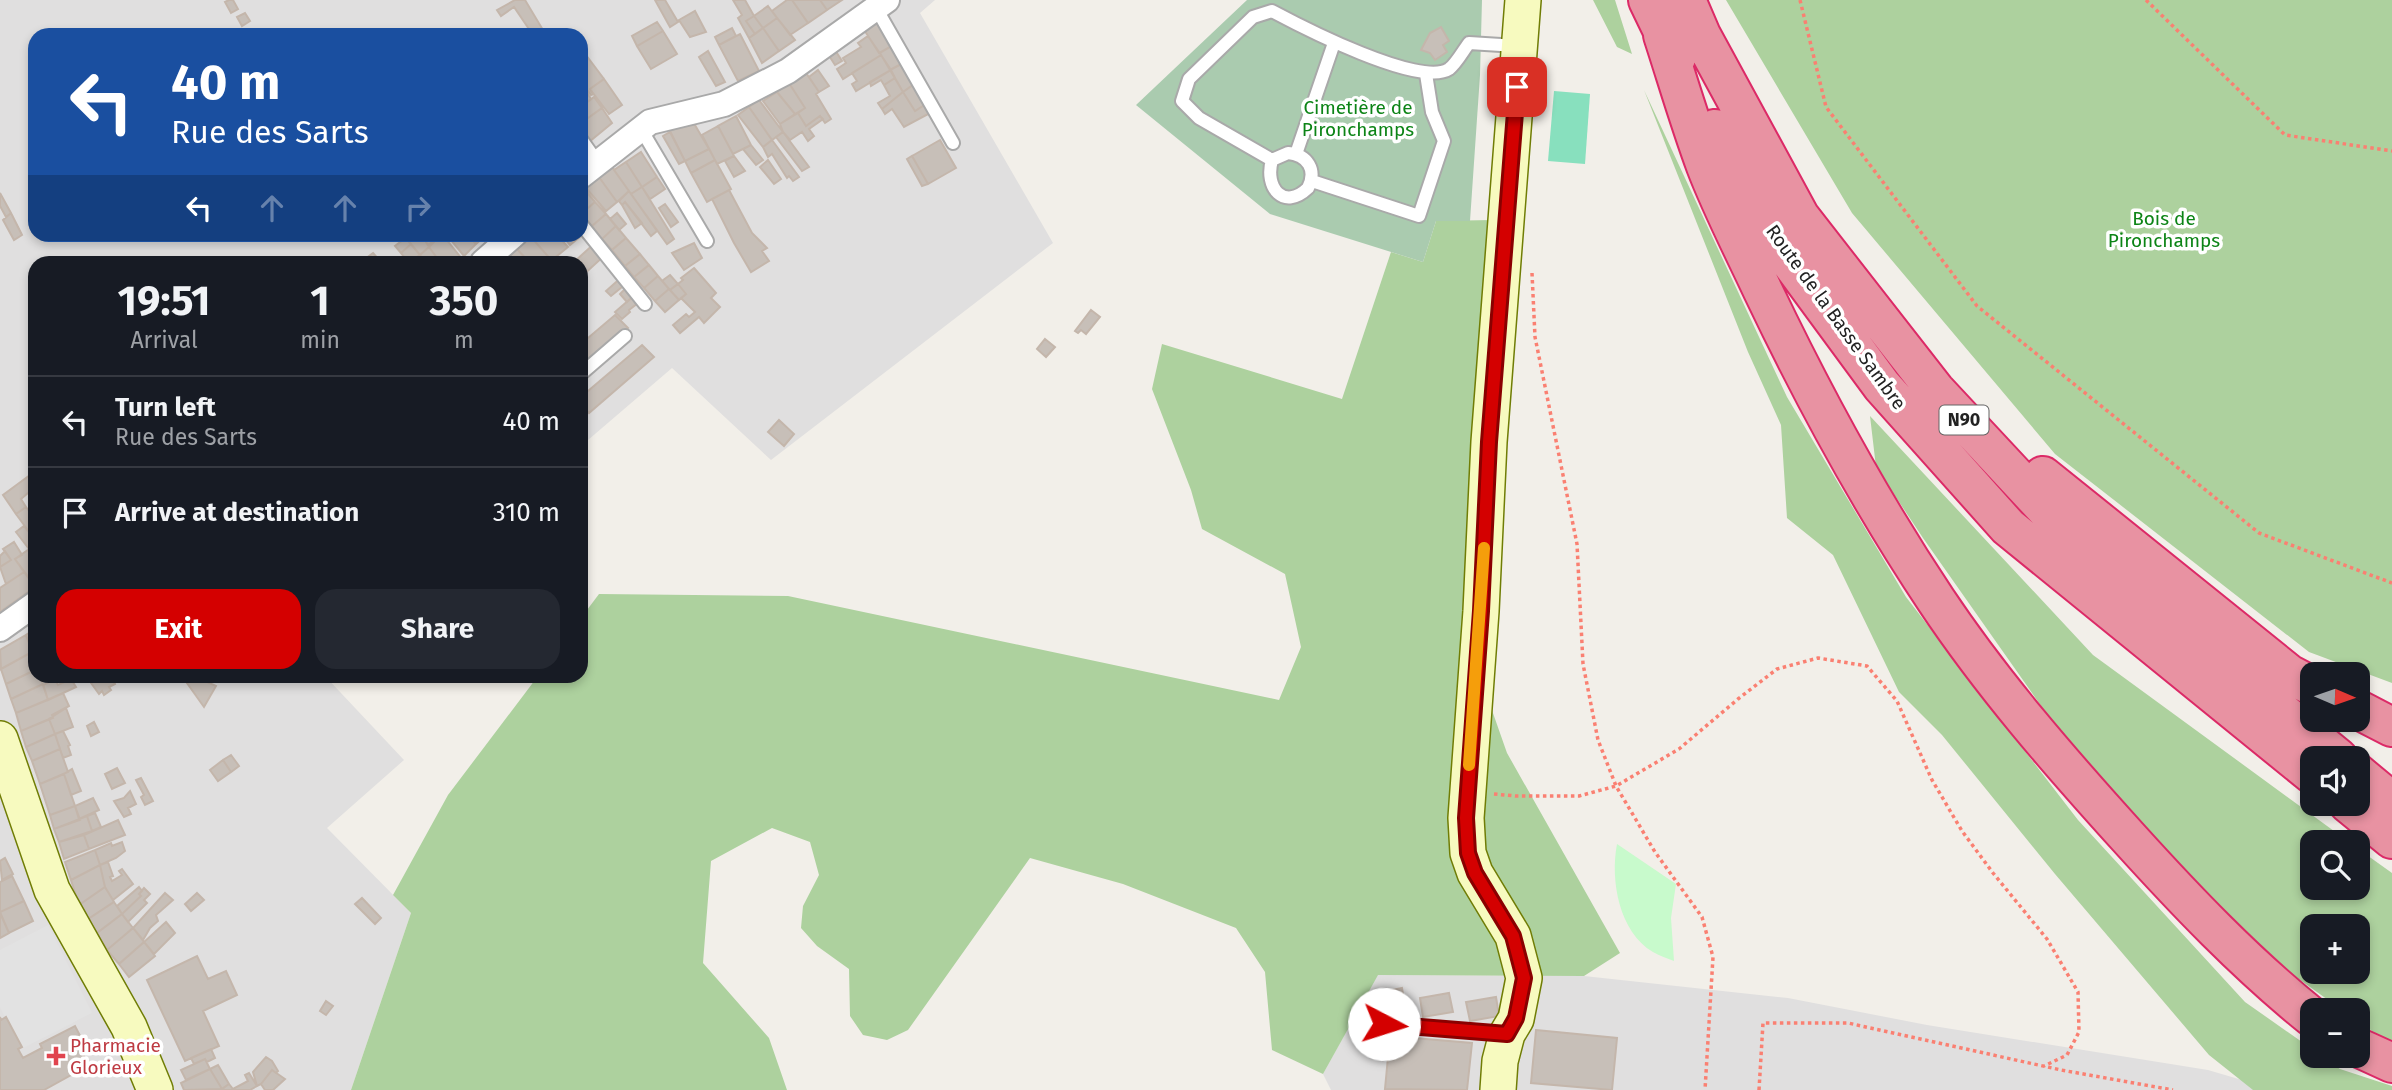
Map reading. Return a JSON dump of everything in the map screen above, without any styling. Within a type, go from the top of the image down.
[{"type":"highway","name":"Route de la Basse Sambre","points":[[1647,0],[1663,35],[1776,242],[1882,386],[2008,527],[2300,764]]},
{"type":"highway","name":"Route de la Basse Sambre","points":[[1686,0],[1701,35],[1800,217],[1935,390],[2087,552],[2323,746]]},
{"type":"highway","points":[[1663,35],[1706,167],[1780,328],[1858,475],[1937,602],[2020,712],[2119,827],[2238,952],[2300,1007]]},
{"type":"highway","points":[[1935,390],[2300,679]]},
{"type":"highway","points":[[2370,716],[2392,727]]},
{"type":"highway","points":[[2370,784],[2392,802]]},
{"type":"highway","points":[[2364,816],[2392,839]]},
{"type":"highway","points":[[2370,1053],[2392,1063]]},
{"type":"street","points":[[1498,1090],[1500,1062],[1507,1034],[1516,1018],[1524,978],[1513,936],[1475,873],[1468,853],[1466,818],[1481,611],[1489,442],[1523,0]]},
{"type":"street","points":[[589,170],[650,122],[724,104],[788,71],[882,4]]},
{"type":"street","points":[[490,256],[506,242]]},
{"type":"street","points":[[0,629],[28,609]]},
{"type":"street","points":[[0,739],[52,890],[129,1027],[155,1090]]},
{"type":"lane","points":[[882,4],[953,143]]},
{"type":"lane","points":[[1272,160],[1199,118],[1182,101],[1189,79],[1254,17],[1272,11],[1334,43],[1426,74],[1449,69],[1469,43],[1520,46]]},
{"type":"lane","points":[[1296,154],[1334,43]]},
{"type":"lane","points":[[1312,181],[1419,216],[1444,141],[1432,112],[1426,74]]},
{"type":"lane","points":[[641,129],[707,241]]},
{"type":"lane","points":[[1288,153],[1296,154],[1308,162],[1312,174],[1308,188],[1296,196],[1281,195],[1271,185],[1269,177],[1272,160],[1288,153]]},
{"type":"lane","points":[[588,233],[645,304]]},
{"type":"lane","points":[[588,368],[625,336]]},
{"type":"lane","points":[[1384,1024],[1507,1034]]},
{"type":"path","points":[[1800,0],[1826,107],[1977,306],[2259,533],[2392,583]]},
{"type":"path","points":[[2146,0],[2285,135],[2392,151]]},
{"type":"path","points":[[1532,268],[1535,337],[1577,544],[1583,664],[1598,740],[1616,786],[1656,852],[1702,917],[1713,957],[1705,1090]]},
{"type":"path","points":[[1468,790],[1516,796],[1579,796],[1616,786],[1679,749],[1777,669],[1818,658],[1867,666],[1897,701],[1932,780],[1962,831],[2047,939],[2078,992],[2079,1032],[2067,1055],[2044,1066]]},
{"type":"path","points":[[1759,1090],[1763,1023],[1848,1023],[2044,1066],[2173,1090]]},
{"type":"shaded area","points":[[0,0],[935,0],[920,13],[1053,243],[771,460],[672,368],[588,440],[588,256],[28,256],[28,683],[332,683],[404,760],[327,828],[411,913],[351,1090],[0,1090]]},
{"type":"shaded area","points":[[48,925],[92,1013],[21,1049],[0,1007],[0,950]]},
{"type":"shaded area","points":[[1377,975],[1584,976],[1788,998],[1927,1025],[2208,1070],[2276,1090],[1331,1090],[1323,1074]]},
{"type":"green space","name":"Cimetière de Pironchamps","points":[[1247,0],[1482,0],[1470,221],[1436,221],[1423,262],[1270,214],[1136,105]]},
{"type":"green space","points":[[1593,0],[1615,0],[1632,54],[1617,47]]},
{"type":"green space","name":"Bois de Pironchamps","points":[[1726,0],[2392,0],[2392,683],[2370,675],[2370,662],[2336,662],[2309,652],[2055,454],[1852,213]]},
{"type":"green space","points":[[1644,90],[1787,397],[1906,597],[2078,820],[2245,1002],[2300,1041],[2300,1068],[2339,1068],[2392,1086],[2392,1090],[2253,1090],[2209,1055],[2055,874],[1942,735],[1899,692],[1833,555],[1787,518],[1781,425],[1748,352]]},
{"type":"green space","points":[[1554,91],[1590,94],[1585,164],[1548,161]]},
{"type":"green space","points":[[1493,220],[1468,642],[1507,753],[1620,953],[1584,976],[1378,975],[1323,1074],[1272,1050],[1265,972],[1236,928],[1123,884],[1030,858],[908,1030],[887,1040],[863,1035],[850,1016],[849,969],[817,946],[801,928],[803,906],[819,875],[810,842],[772,828],[711,861],[703,963],[769,1038],[787,1090],[351,1090],[411,913],[393,895],[448,795],[533,683],[588,683],[588,609],[599,594],[788,596],[1279,700],[1301,647],[1285,574],[1202,529],[1191,490],[1152,389],[1162,344],[1342,399],[1391,252],[1423,262],[1436,221]]},
{"type":"green space","points":[[1870,416],[2093,655],[2300,806],[2300,816],[2313,816],[2333,830],[2300,830],[2300,900],[2370,900],[2370,857],[2392,873],[2392,1044],[2370,1030],[2370,998],[2325,998],[2306,984],[2370,984],[2370,914],[2300,914],[2300,980],[2260,951],[2070,747],[1876,467]]},
{"type":"green space","points":[[1617,844],[1676,884],[1671,918],[1674,961],[1653,952],[1641,943],[1625,919],[1616,889]]},
{"type":"building","points":[[233,0],[238,9],[231,13],[225,2]]},
{"type":"building","points":[[515,0],[525,0],[542,28],[528,28],[514,7],[501,16],[497,10]]},
{"type":"building","points":[[655,0],[665,0],[678,22],[670,27]]},
{"type":"building","points":[[733,0],[745,0],[754,16],[746,21],[755,34],[749,38],[738,18],[742,15]]},
{"type":"building","points":[[787,0],[792,0],[808,23],[790,35],[772,11]]},
{"type":"building","points":[[792,0],[820,0],[827,10],[808,23]]},
{"type":"building","points":[[820,0],[842,0],[827,10]]},
{"type":"building","points":[[768,6],[777,18],[763,28],[754,16]]},
{"type":"building","points":[[695,11],[706,32],[690,37],[679,20]]},
{"type":"building","points":[[245,13],[250,21],[242,26],[237,17]]},
{"type":"building","points":[[754,16],[763,28],[755,34],[746,21]]},
{"type":"building","points":[[777,18],[795,40],[779,51],[763,28]]},
{"type":"building","points":[[874,21],[879,22],[893,45],[879,53],[863,28]]},
{"type":"building","points":[[657,22],[663,31],[637,46],[632,36]]},
{"type":"building","points":[[1441,27],[1449,41],[1443,45],[1447,52],[1435,60],[1430,53],[1421,50],[1430,33]]},
{"type":"building","points":[[732,28],[736,36],[719,45],[715,37]]},
{"type":"building","points":[[763,28],[779,51],[762,63],[749,38]]},
{"type":"building","points":[[663,31],[677,54],[651,69],[637,46]]},
{"type":"building","points":[[740,34],[759,71],[738,81],[719,45]]},
{"type":"building","points":[[868,36],[881,55],[843,79],[837,69],[846,63],[843,58],[861,47],[858,43]]},
{"type":"building","points":[[895,44],[905,62],[890,70],[880,53]]},
{"type":"building","points":[[835,50],[842,61],[835,65],[828,54]]},
{"type":"building","points":[[708,51],[725,82],[716,86],[699,57]]},
{"type":"building","points":[[881,55],[891,70],[856,91],[852,84],[857,81],[852,73]]},
{"type":"building","points":[[588,58],[604,79],[590,89],[593,94],[588,91]]},
{"type":"building","points":[[905,62],[917,82],[903,92],[890,70]]},
{"type":"building","points":[[818,70],[829,86],[819,92],[809,77]]},
{"type":"building","points":[[891,70],[895,78],[884,85],[881,80],[871,86],[870,82]]},
{"type":"building","points":[[806,73],[819,92],[816,94],[831,119],[825,123],[820,116],[806,126],[798,113],[805,108],[789,83]]},
{"type":"building","points":[[895,78],[903,92],[882,109],[878,103],[890,96],[884,85]]},
{"type":"building","points":[[604,79],[622,105],[609,114],[590,89]]},
{"type":"building","points":[[917,82],[929,102],[915,111],[903,92]]},
{"type":"building","points":[[789,83],[805,108],[795,114],[777,92]]},
{"type":"building","points":[[777,92],[795,114],[780,124],[763,101]]},
{"type":"building","points":[[903,92],[915,111],[929,102],[932,112],[904,127],[892,109],[885,114],[882,109]]},
{"type":"building","points":[[594,97],[602,108],[588,118],[588,102]]},
{"type":"building","points":[[759,100],[783,132],[772,140],[749,107]]},
{"type":"building","points":[[749,107],[772,140],[763,147],[738,115]]},
{"type":"building","points":[[602,108],[612,123],[589,142],[588,118]]},
{"type":"building","points":[[798,113],[806,126],[820,116],[823,119],[809,129],[814,136],[808,141],[802,132],[790,140],[780,124]]},
{"type":"building","points":[[736,116],[751,145],[733,154],[718,126]]},
{"type":"building","points":[[692,120],[709,149],[685,161],[670,131]]},
{"type":"building","points":[[718,126],[734,156],[717,164],[702,135]]},
{"type":"building","points":[[670,132],[685,161],[679,164],[663,136]]},
{"type":"building","points":[[783,132],[809,167],[802,171],[776,137]]},
{"type":"building","points":[[772,140],[799,177],[793,181],[789,176],[787,178],[772,154],[768,157],[763,147]]},
{"type":"building","points":[[940,140],[956,168],[928,184],[912,156]]},
{"type":"building","points":[[751,145],[763,160],[756,165],[743,149]]},
{"type":"building","points":[[709,149],[715,160],[691,173],[685,161]]},
{"type":"building","points":[[641,152],[657,177],[642,187],[626,162]]},
{"type":"building","points":[[734,156],[745,171],[734,177],[725,161]]},
{"type":"building","points":[[912,156],[928,184],[922,186],[907,159]]},
{"type":"building","points":[[715,160],[731,189],[707,202],[691,173]]},
{"type":"building","points":[[768,160],[781,179],[774,184],[760,167]]},
{"type":"building","points":[[626,162],[642,187],[631,194],[614,170]]},
{"type":"building","points":[[612,167],[629,191],[617,202],[599,177]]},
{"type":"building","points":[[599,177],[617,202],[606,211],[588,190],[588,186]]},
{"type":"building","points":[[657,177],[665,189],[650,199],[642,187]]},
{"type":"building","points":[[642,187],[674,239],[667,244],[631,194]]},
{"type":"building","points":[[729,190],[752,233],[767,248],[762,251],[769,261],[751,272],[712,199]]},
{"type":"building","points":[[629,191],[657,231],[651,236],[625,202],[622,205],[619,201]]},
{"type":"building","points":[[0,193],[11,213],[6,217],[0,206]]},
{"type":"building","points":[[588,194],[595,202],[588,208]]},
{"type":"building","points":[[595,202],[606,214],[592,226],[588,222],[588,208]]},
{"type":"building","points":[[625,202],[642,223],[635,228],[622,205]]},
{"type":"building","points":[[665,204],[678,222],[671,227],[659,208]]},
{"type":"building","points":[[11,213],[22,235],[14,240],[3,220]]},
{"type":"building","points":[[617,213],[626,224],[619,230],[610,219]]},
{"type":"building","points":[[606,214],[616,226],[602,239],[592,226]]},
{"type":"building","points":[[616,226],[626,238],[612,250],[602,239]]},
{"type":"building","points":[[626,238],[640,254],[625,266],[612,250]]},
{"type":"building","points":[[400,242],[411,244],[401,253],[395,246]]},
{"type":"building","points":[[409,242],[426,242],[429,247],[420,255]]},
{"type":"building","points":[[434,242],[448,242],[460,256],[436,256],[429,247]]},
{"type":"building","points":[[453,242],[476,244],[464,256]]},
{"type":"building","points":[[525,242],[535,242],[548,256],[523,256],[517,249]]},
{"type":"building","points":[[535,242],[563,242],[568,247],[557,256],[548,256]]},
{"type":"building","points":[[595,243],[605,255],[588,271],[588,256],[581,256]]},
{"type":"building","points":[[694,243],[702,258],[684,270],[672,253]]},
{"type":"building","points":[[411,244],[420,255],[403,256],[401,253]]},
{"type":"building","points":[[429,247],[436,256],[421,256]]},
{"type":"building","points":[[517,249],[523,256],[509,256]]},
{"type":"building","points":[[640,254],[649,265],[634,277],[625,266]]},
{"type":"building","points":[[649,265],[658,276],[644,288],[634,277]]},
{"type":"building","points":[[694,268],[716,293],[711,298],[720,307],[704,323],[699,317],[680,333],[673,325],[686,314],[689,317],[695,312],[681,298],[686,294],[678,284],[683,280],[681,278]]},
{"type":"building","points":[[670,275],[678,284],[670,290],[662,281]]},
{"type":"building","points":[[623,276],[628,282],[611,296],[606,291]]},
{"type":"building","points":[[658,276],[669,289],[655,301],[644,288]]},
{"type":"building","points":[[630,284],[637,293],[627,302],[620,294]]},
{"type":"building","points":[[678,284],[686,294],[679,300],[670,290]]},
{"type":"building","points":[[669,289],[679,300],[665,312],[655,301]]},
{"type":"building","points":[[637,293],[642,300],[622,319],[615,312]]},
{"type":"building","points":[[1091,310],[1100,317],[1086,334],[1081,330],[1078,333],[1075,331]]},
{"type":"building","points":[[615,315],[628,328],[588,363],[588,338]]},
{"type":"building","points":[[1045,339],[1055,347],[1046,357],[1037,349]]},
{"type":"building","points":[[642,345],[654,357],[589,413],[588,391]]},
{"type":"building","points":[[779,420],[794,434],[784,446],[768,432]]},
{"type":"building","points":[[28,476],[28,493],[21,499],[26,507],[16,514],[3,495]]},
{"type":"building","points":[[26,507],[28,510],[28,530],[16,514]]},
{"type":"building","points":[[24,526],[28,531],[28,548],[16,532]]},
{"type":"building","points":[[14,542],[22,555],[15,559],[24,572],[6,584],[0,567],[11,560],[3,549]]},
{"type":"building","points":[[28,550],[28,577],[15,559]]},
{"type":"building","points":[[5,551],[11,560],[0,567],[0,556]]},
{"type":"building","points":[[24,572],[28,577],[28,592],[0,612],[0,588]]},
{"type":"building","points":[[26,635],[28,654],[1,669],[0,650]]},
{"type":"building","points":[[28,654],[28,673],[6,684],[1,669]]},
{"type":"building","points":[[28,673],[28,683],[43,684],[11,699],[6,684]]},
{"type":"building","points":[[74,683],[76,687],[48,700],[43,685]]},
{"type":"building","points":[[91,683],[114,683],[104,695],[102,691],[99,694]]},
{"type":"building","points":[[187,683],[209,683],[216,686],[204,707]]},
{"type":"building","points":[[43,684],[48,700],[16,713],[11,699]]},
{"type":"building","points":[[63,693],[69,706],[52,715],[53,718],[21,731],[16,713]]},
{"type":"building","points":[[66,708],[73,727],[55,734],[49,719]]},
{"type":"building","points":[[49,719],[55,734],[26,747],[21,731]]},
{"type":"building","points":[[94,722],[99,732],[91,736],[87,726]]},
{"type":"building","points":[[63,731],[70,745],[71,755],[63,758],[55,734]]},
{"type":"building","points":[[55,734],[60,749],[32,761],[26,747]]},
{"type":"building","points":[[60,749],[68,772],[40,784],[32,761]]},
{"type":"building","points":[[231,755],[239,766],[231,772],[223,760]]},
{"type":"building","points":[[223,760],[231,772],[218,781],[210,770]]},
{"type":"building","points":[[117,768],[125,783],[112,789],[105,774]]},
{"type":"building","points":[[72,769],[81,791],[71,795],[64,774]]},
{"type":"building","points":[[64,774],[75,806],[50,815],[40,784]]},
{"type":"building","points":[[141,778],[153,801],[145,805],[141,797],[144,795],[136,780]]},
{"type":"building","points":[[130,791],[136,804],[128,808],[131,814],[124,817],[114,801],[124,798]]},
{"type":"building","points":[[93,798],[99,810],[79,819],[75,806]]},
{"type":"building","points":[[75,806],[80,820],[54,829],[50,815]]},
{"type":"building","points":[[95,813],[101,827],[92,831],[87,816]]},
{"type":"building","points":[[87,816],[92,831],[59,842],[54,829]]},
{"type":"building","points":[[118,820],[125,835],[89,849],[84,835]]},
{"type":"building","points":[[84,835],[89,849],[64,859],[59,842]]},
{"type":"building","points":[[122,842],[125,851],[100,865],[95,850],[111,843],[112,846]]},
{"type":"building","points":[[95,850],[100,865],[71,880],[65,862]]},
{"type":"building","points":[[5,858],[13,874],[2,880],[0,861]]},
{"type":"building","points":[[108,862],[112,881],[122,875],[119,871],[122,869],[133,884],[113,900],[105,887],[100,865]]},
{"type":"building","points":[[100,865],[105,887],[79,905],[71,880]]},
{"type":"building","points":[[12,876],[24,901],[0,912],[0,882]]},
{"type":"building","points":[[105,887],[114,902],[88,919],[79,905]]},
{"type":"building","points":[[139,887],[141,896],[122,914],[117,906]]},
{"type":"building","points":[[144,888],[150,894],[144,900],[147,903],[128,922],[122,914],[141,896],[139,894]]},
{"type":"building","points":[[165,893],[173,900],[156,915],[158,921],[143,940],[133,928]]},
{"type":"building","points":[[197,893],[204,900],[191,911],[185,904]]},
{"type":"building","points":[[362,898],[381,918],[375,924],[355,904]]},
{"type":"building","points":[[24,901],[33,921],[9,933],[0,912]]},
{"type":"building","points":[[114,902],[122,914],[97,933],[88,919]]},
{"type":"building","points":[[0,913],[9,933],[0,938]]},
{"type":"building","points":[[122,914],[133,928],[107,950],[97,933]]},
{"type":"building","points":[[166,922],[175,933],[154,954],[144,942]]},
{"type":"building","points":[[133,928],[144,942],[119,964],[107,950]]},
{"type":"building","points":[[144,942],[155,956],[129,977],[119,964]]},
{"type":"building","points":[[197,956],[208,979],[226,971],[237,995],[203,1011],[219,1046],[185,1061],[147,980]]},
{"type":"building","points":[[1402,988],[1405,1007],[1376,1013],[1373,994]]},
{"type":"building","points":[[1449,993],[1453,1012],[1423,1017],[1420,998]]},
{"type":"building","points":[[1496,997],[1499,1016],[1470,1021],[1466,1002]]},
{"type":"building","points":[[326,1001],[333,1006],[326,1015],[320,1011]]},
{"type":"building","name":"Pharmacie Glorieux","points":[[0,1017],[1,1020],[6,1017],[22,1047],[18,1049],[23,1058],[42,1048],[40,1044],[75,1026],[88,1051],[83,1054],[89,1065],[44,1090],[0,1090]]},
{"type":"building","points":[[1536,1030],[1617,1038],[1612,1090],[1531,1083]]},
{"type":"building","points":[[1390,1036],[1472,1043],[1467,1090],[1385,1089]]},
{"type":"building","points":[[211,1049],[215,1058],[194,1064],[191,1058]]},
{"type":"building","points":[[266,1057],[278,1071],[276,1073],[272,1070],[257,1086],[253,1072]]},
{"type":"building","points":[[205,1059],[210,1069],[186,1080],[181,1070]]},
{"type":"building","points":[[218,1065],[229,1084],[222,1089],[210,1069]]},
{"type":"building","points":[[210,1069],[222,1089],[184,1090],[181,1083]]},
{"type":"building","points":[[272,1070],[285,1079],[273,1090],[265,1090],[261,1084]]},
{"type":"building","points":[[249,1073],[257,1086],[250,1090],[224,1090],[229,1084],[233,1089],[248,1081],[245,1075]]},
{"type":"slow traffic","points":[[1469,765],[1484,548]]},
{"type":"place","name":"Pharmacie Glorieux","points":[[56,1056]]},
{"type":"route","points":[[1384,1024],[1507,1034],[1522,1000],[1524,978],[1521,960],[1513,936],[1475,873],[1468,853],[1466,818],[1481,611],[1489,442],[1517,87]]}]
